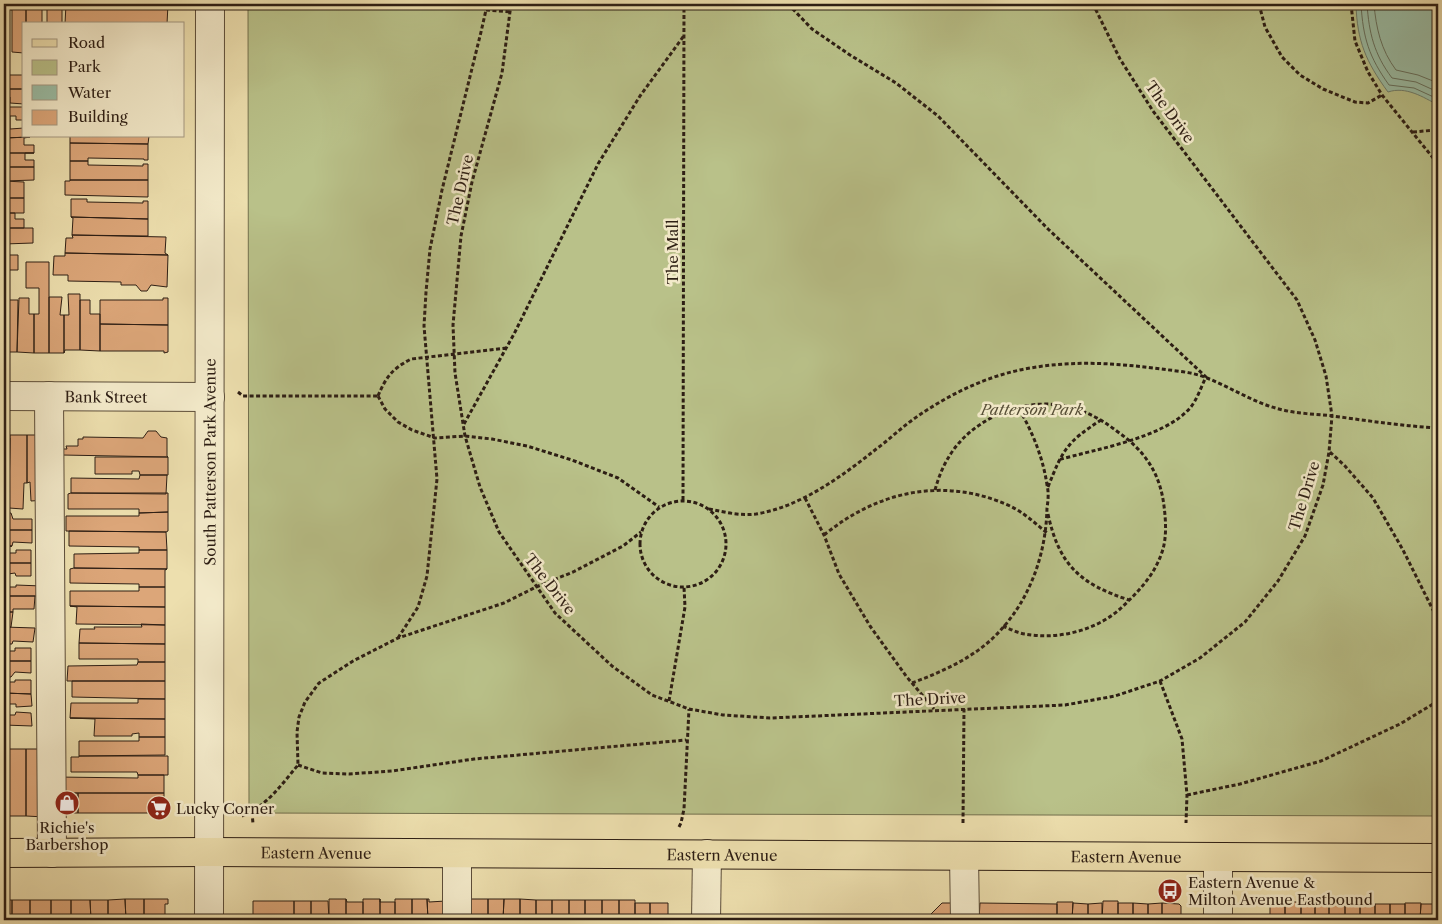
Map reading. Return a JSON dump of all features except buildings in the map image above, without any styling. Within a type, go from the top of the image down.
[{"type":"main road","name":"Eastern Avenue","points":[[4,853],[209,852],[1438,858]]},
{"type":"street","name":"South Patterson Park Avenue","points":[[209,920],[210,4]]},
{"type":"street","name":"Bank Street","points":[[4,396],[210,397]]},
{"type":"street","points":[[50,396],[52,853]]},
{"type":"street","points":[[457,854],[457,920]]},
{"type":"street","points":[[706,920],[707,854]]},
{"type":"street","points":[[964,856],[965,920]]},
{"type":"street","points":[[1218,857],[1218,920]]},
{"type":"path","points":[[398,638],[418,607],[427,576],[437,479],[424,326],[430,249],[442,190],[486,10],[484,4]]},
{"type":"path","name":"The Drive","points":[[511,4],[502,73],[472,182],[461,236],[453,325],[455,372],[463,425],[480,487],[499,532],[555,613],[612,666],[652,695],[689,709],[723,715],[770,718],[1065,705],[1115,696],[1160,681],[1200,658],[1245,622],[1278,581],[1305,536],[1323,486],[1329,452],[1332,416],[1326,376],[1315,340],[1298,300],[1153,111],[1120,59],[1093,4]]},
{"type":"path","name":"The Mall","points":[[683,500],[684,4]]},
{"type":"path","points":[[788,4],[812,29],[896,83],[938,116],[1048,229],[1206,377],[1240,394],[1282,410],[1393,425],[1438,428]]},
{"type":"path","points":[[1259,4],[1265,27],[1282,57],[1300,75],[1323,89],[1355,102],[1368,104],[1382,95]]},
{"type":"path","points":[[1351,4],[1355,41],[1368,72],[1382,95],[1438,164]]},
{"type":"path","points":[[486,10],[511,12]]},
{"type":"path","points":[[463,425],[506,348],[598,164],[640,96],[684,36]]},
{"type":"path","points":[[1412,132],[1438,131]]},
{"type":"path","points":[[378,396],[385,379],[399,366],[411,359],[506,348]]},
{"type":"path","points":[[709,509],[720,521],[726,539],[725,554],[719,568],[711,577],[700,584],[684,587],[663,583],[648,570],[642,559],[639,545],[641,532],[647,519],[660,507],[670,502],[683,500],[696,502],[709,509],[732,514],[754,514],[780,508],[804,498],[835,479],[918,416],[991,377],[1025,369],[1066,363],[1131,366],[1206,377]]},
{"type":"path","points":[[1058,460],[1130,440],[1159,430],[1178,420],[1191,407],[1206,377]]},
{"type":"path","points":[[242,396],[378,396]]},
{"type":"path","points":[[378,396],[385,409],[398,422],[412,430],[434,438],[465,436],[492,439],[518,444],[572,460],[618,478],[660,507]]},
{"type":"path","points":[[935,490],[944,462],[966,434],[983,422],[1018,407],[1033,405],[1066,405],[1086,411],[1102,420],[1130,440],[1158,476],[1163,497],[1166,536],[1162,554],[1143,586],[1116,613],[1100,623],[1064,634],[1044,636],[1023,634],[1003,626]]},
{"type":"path","points":[[912,683],[938,674],[969,657],[992,639],[1012,618],[1029,588],[1040,563],[1047,532],[1048,488],[1035,440],[1018,407]]},
{"type":"path","points":[[1048,488],[1058,460],[1067,446],[1080,434],[1102,420]]},
{"type":"path","points":[[1329,452],[1346,466],[1373,498],[1403,550],[1438,620]]},
{"type":"path","points":[[824,536],[843,520],[867,507],[892,497],[935,490],[966,493],[1011,506],[1047,532]]},
{"type":"path","points":[[804,498],[824,536],[839,574],[866,618],[912,683],[935,710]]},
{"type":"path","points":[[1047,508],[1053,535],[1061,553],[1075,572],[1091,584],[1110,594],[1129,600]]},
{"type":"path","points":[[242,816],[252,812],[271,797],[298,765],[296,732],[305,702],[319,683],[353,661],[398,638],[504,603],[573,572],[623,546],[641,532]]},
{"type":"path","points":[[669,701],[685,607],[684,587]]},
{"type":"path","points":[[1160,681],[1182,739],[1187,795],[1186,824]]},
{"type":"path","points":[[1187,795],[1240,784],[1321,761],[1400,724],[1438,701]]},
{"type":"path","points":[[681,823],[684,809],[689,709]]},
{"type":"path","points":[[962,823],[964,709]]},
{"type":"path","points":[[298,765],[322,773],[349,774],[392,771],[474,759],[686,740]]},
{"type":"path","points":[[252,812],[254,827]]},
{"type":"green space","name":"Patterson Park","points":[[248,4],[1438,4],[1438,816],[249,813]]},
{"type":"water","points":[[1356,4],[1438,4],[1438,105],[1408,91],[1388,92],[1368,61],[1364,51],[1358,29]]},
{"type":"place","name":"Richie's Barbershop","points":[[67,803]]},
{"type":"place","name":"Lucky Corner","points":[[159,808]]},
{"type":"place","name":"Eastern Avenue & Milton Avenue Eastbound","points":[[1170,891]]}]
